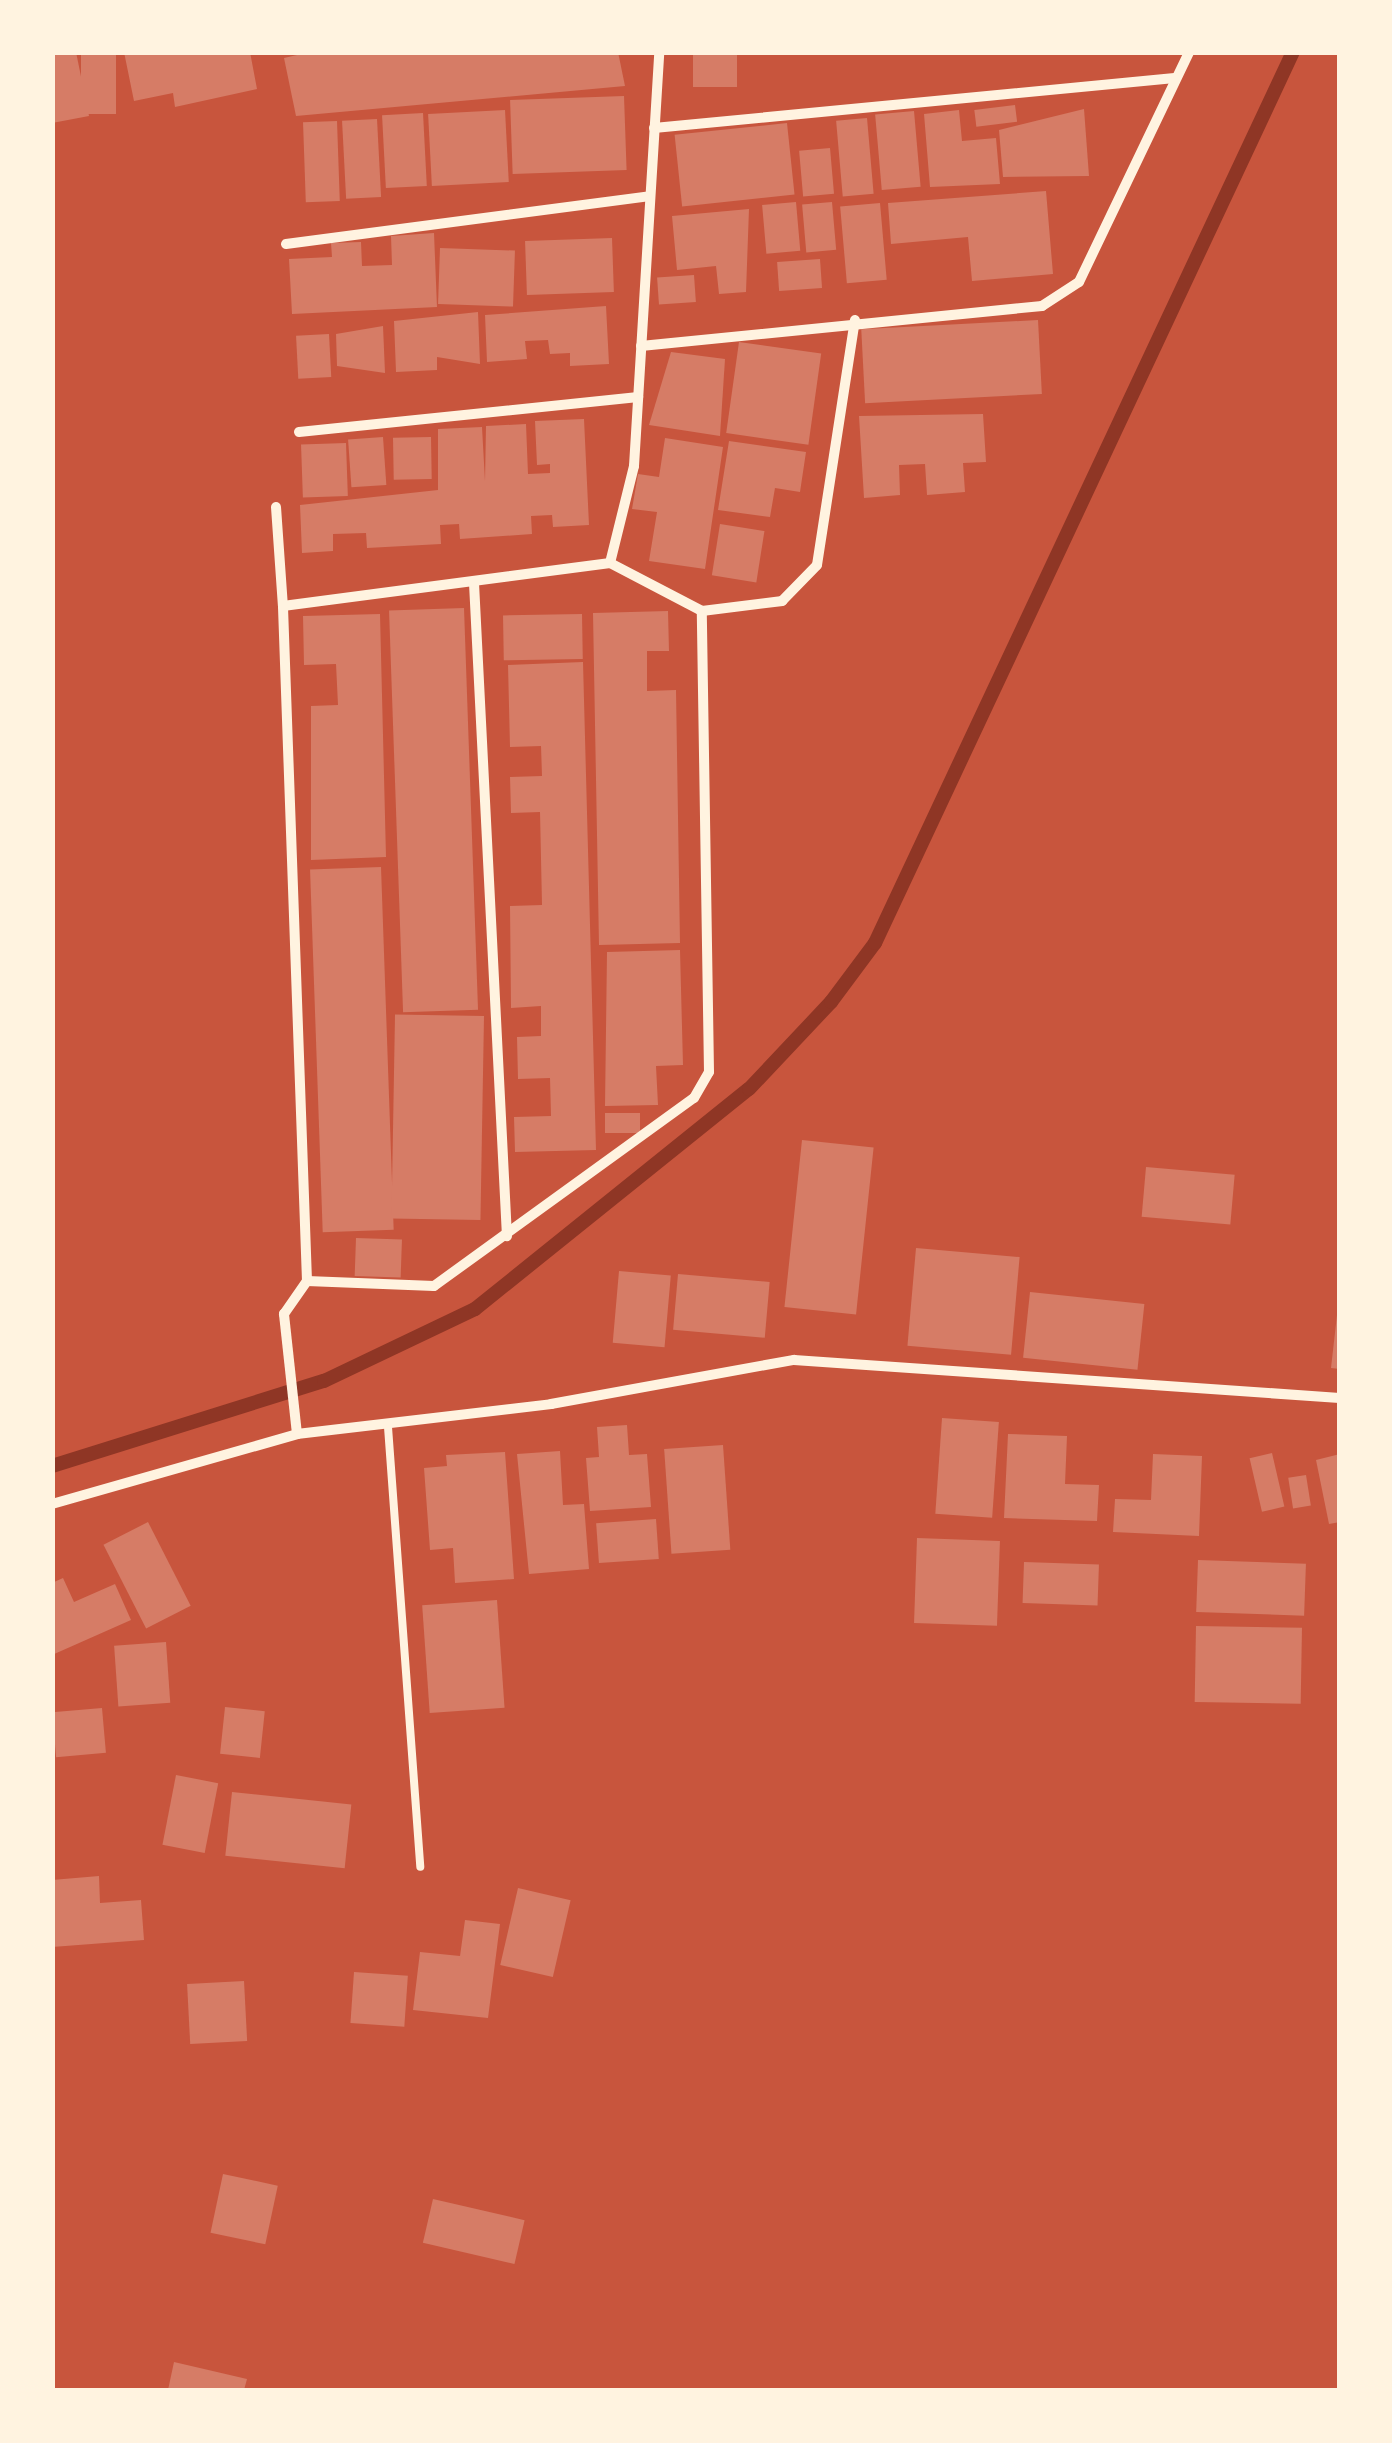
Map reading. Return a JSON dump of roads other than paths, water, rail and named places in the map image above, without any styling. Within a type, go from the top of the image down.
[{"type":"street","points":[[610,563],[634,466],[659,52]]},
{"type":"street","points":[[641,346],[856,320],[1042,306],[1065,294],[1094,254],[1189,52]]},
{"type":"street","points":[[654,128],[1176,78]]},
{"type":"street","points":[[286,244],[650,196]]},
{"type":"street","points":[[283,606],[610,563],[702,611],[782,601],[817,566],[856,320]]},
{"type":"street","points":[[300,432],[638,397]]},
{"type":"street","points":[[276,507],[283,606],[307,1281],[284,1314],[297,1434]]},
{"type":"street","points":[[474,583],[507,1236]]},
{"type":"street","points":[[307,1281],[434,1286],[694,1098],[709,1072],[702,611]]},
{"type":"street","points":[[52,1504],[297,1434],[388,1427],[794,1360],[1340,1398]]},
{"type":"lane","points":[[388,1427],[420,1867]]},
{"type":"waterway","points":[[52,1466],[324,1381],[475,1309],[749,1089],[831,1002],[875,943],[1293,52]]}]
